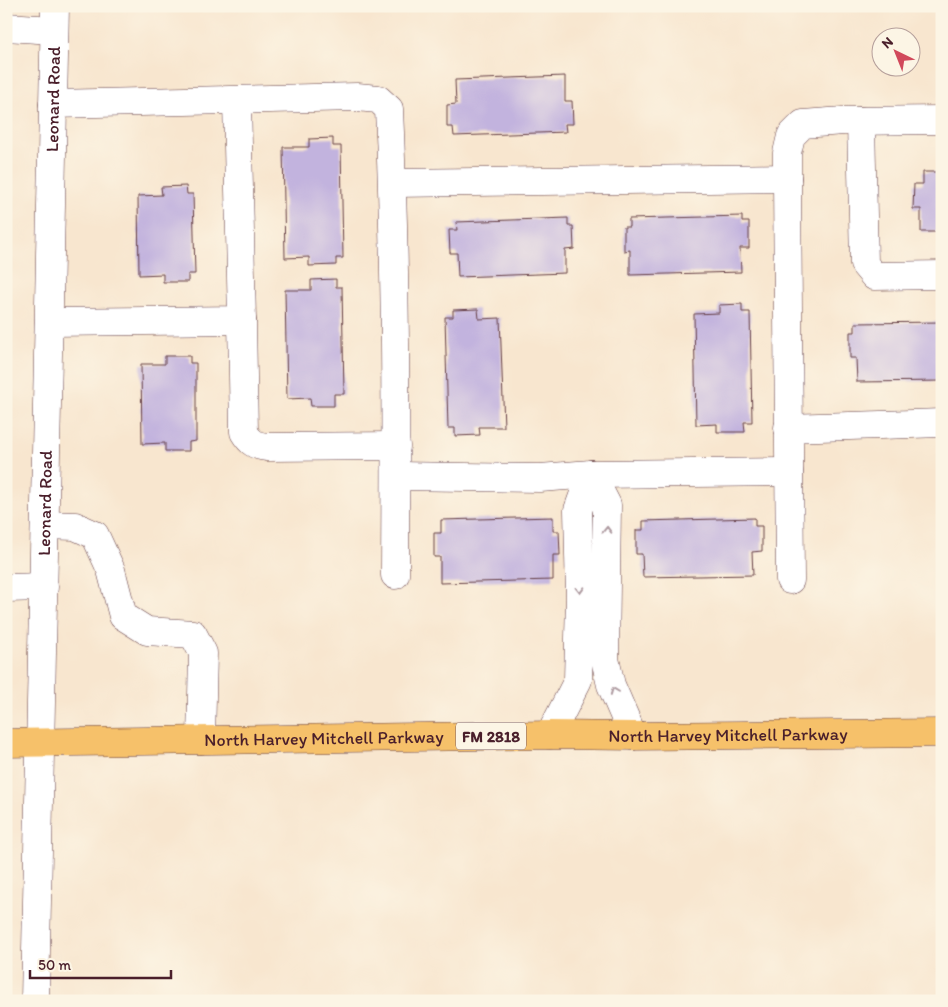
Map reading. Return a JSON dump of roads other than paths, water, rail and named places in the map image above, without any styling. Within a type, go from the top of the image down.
[{"type":"highway","name":"North Harvey Mitchell Parkway","points":[[6,743],[550,735],[942,733]]},
{"type":"street","points":[[6,27],[55,18]]},
{"type":"street","name":"Leonard Road","points":[[35,1001],[55,18]]},
{"type":"street","points":[[53,104],[357,97],[378,98],[389,109],[396,446],[395,575]]},
{"type":"street","points":[[237,101],[244,432],[249,440],[257,446],[267,447],[396,446]]},
{"type":"street","points":[[790,580],[787,178],[791,136],[803,124],[942,120]]},
{"type":"street","points":[[861,121],[864,264],[874,276],[942,274]]},
{"type":"street","points":[[392,183],[787,178]]},
{"type":"street","points":[[49,322],[242,320]]},
{"type":"street","points":[[788,428],[942,423]]},
{"type":"street","points":[[396,476],[540,478],[592,474],[789,472]]},
{"type":"street","points":[[550,735],[578,680],[580,597],[578,510],[592,474]]},
{"type":"street","points":[[592,474],[607,505],[605,659],[611,685],[633,736]]},
{"type":"street","points":[[45,525],[75,526],[95,535],[110,570],[124,616],[147,631],[193,634],[203,653],[202,740]]},
{"type":"street","points":[[6,588],[44,588]]}]
